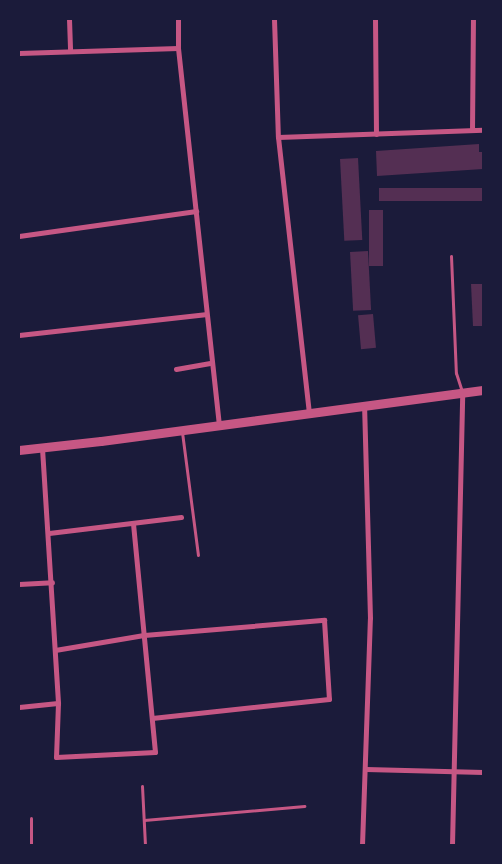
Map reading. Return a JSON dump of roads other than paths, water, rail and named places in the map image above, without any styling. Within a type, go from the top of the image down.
[{"type":"street","points":[[69,19],[70,51]]},
{"type":"street","points":[[178,19],[178,48],[205,314],[219,424]]},
{"type":"street","points":[[274,19],[278,137],[309,413]]},
{"type":"street","points":[[375,19],[376,134]]},
{"type":"street","points":[[472,130],[473,19]]},
{"type":"street","points":[[19,53],[178,48]]},
{"type":"street","points":[[278,137],[483,130]]},
{"type":"street","points":[[19,236],[196,211]]},
{"type":"street","points":[[19,335],[205,314]]},
{"type":"street","points":[[176,369],[212,363]]},
{"type":"street","points":[[19,450],[483,390]]},
{"type":"street","points":[[452,845],[462,393]]},
{"type":"street","points":[[362,845],[370,618],[364,406]]},
{"type":"street","points":[[42,448],[49,533],[58,703],[56,757],[155,752],[133,523]]},
{"type":"street","points":[[49,533],[181,517]]},
{"type":"street","points":[[19,584],[52,582]]},
{"type":"street","points":[[55,650],[144,635],[324,620],[329,699],[152,718]]},
{"type":"street","points":[[19,707],[58,703]]},
{"type":"street","points":[[366,769],[483,772]]},
{"type":"lane","points":[[451,256],[456,373],[462,393]]},
{"type":"lane","points":[[182,429],[198,555]]},
{"type":"lane","points":[[142,786],[145,845]]},
{"type":"lane","points":[[144,820],[304,806]]},
{"type":"lane","points":[[31,818],[31,845]]}]
